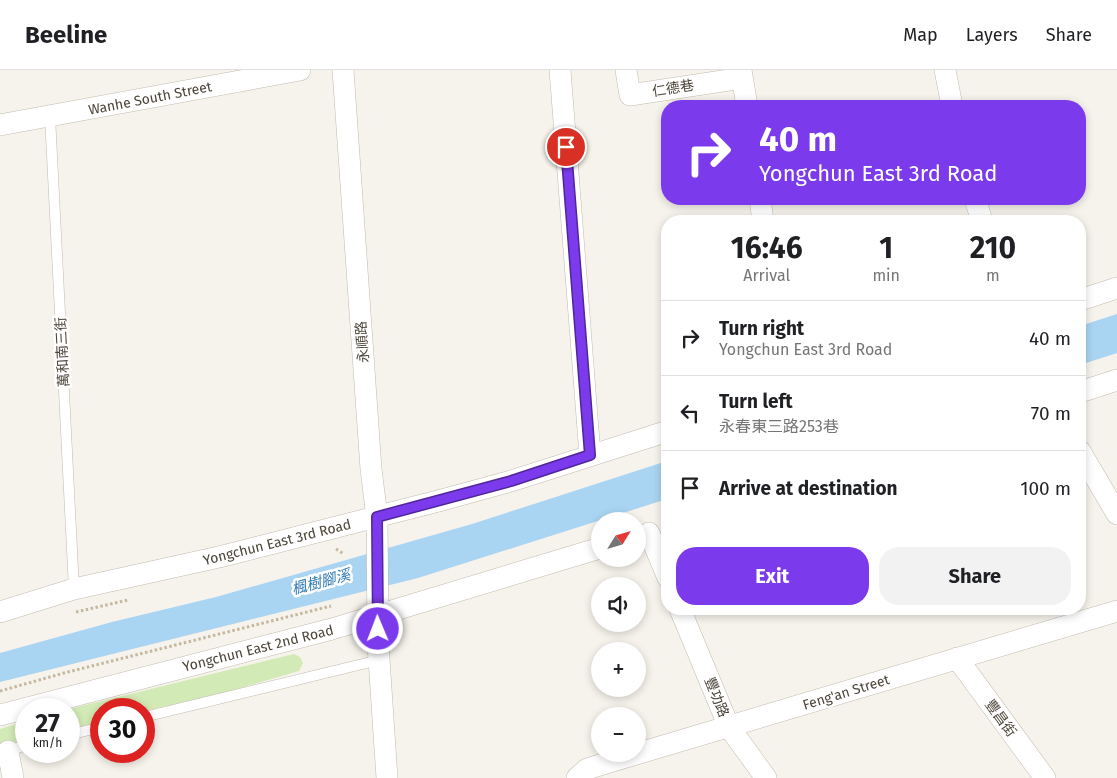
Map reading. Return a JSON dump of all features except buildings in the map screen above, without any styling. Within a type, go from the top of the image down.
[{"type":"street","name":"Wanhe South Street","points":[[0,125],[300,70]]},
{"type":"street","name":"永順路","points":[[343,70],[370,459],[377,517],[377,615],[386,778]]},
{"type":"street","points":[[560,70],[590,455]]},
{"type":"street","name":"仁德巷","points":[[626,70],[630,95],[742,74]]},
{"type":"street","points":[[945,70],[951,100]]},
{"type":"street","points":[[742,74],[745,100]]},
{"type":"street","points":[[1086,298],[1117,288]]},
{"type":"street","points":[[1086,390],[1117,380]]},
{"type":"street","name":"Yongchun East 3rd Road","points":[[0,612],[74,588],[219,557],[511,481],[661,433]]},
{"type":"street","points":[[1086,460],[1117,514]]},
{"type":"street","points":[[651,532],[661,559]]},
{"type":"street","name":"Yongchun East 2nd Road","points":[[0,715],[332,629],[591,551]]},
{"type":"street","name":"Feng'an Street","points":[[577,778],[587,770],[1117,611]]},
{"type":"street","name":"豐功路","points":[[682,615],[729,727],[766,778]]},
{"type":"street","name":"豐昌街","points":[[957,658],[1045,778]]},
{"type":"street","points":[[11,750],[13,778]]},
{"type":"lane","name":"萬和南三街","points":[[50,116],[74,588]]},
{"type":"lane","points":[[155,714],[379,660]]},
{"type":"path","points":[[0,691],[64,672],[337,604]]},
{"type":"green space","points":[[294,654],[300,657],[303,663],[299,671],[209,697],[155,709],[155,698],[114,698]]},
{"type":"green space","points":[[90,704],[90,724],[80,727],[80,706]]},
{"type":"green space","points":[[15,724],[15,744],[0,749],[0,729]]},
{"type":"water","points":[[1117,314],[1117,353],[1086,363],[1086,324]]},
{"type":"water","name":"楓樹腳溪","points":[[661,463],[661,501],[626,512],[591,512],[591,523],[418,578],[0,682],[0,653],[112,622],[216,597],[472,524]]},
{"type":"route","points":[[378,629],[377,517],[511,481],[590,455],[566,147]]}]
